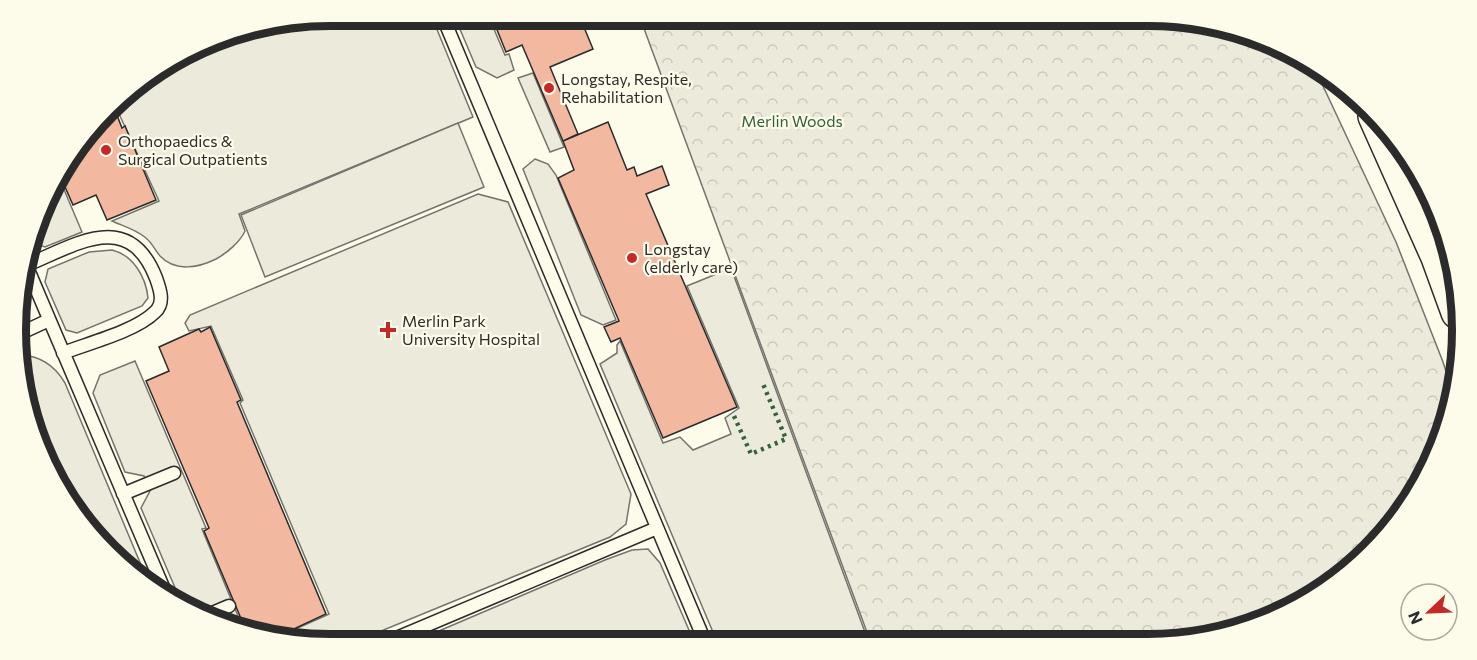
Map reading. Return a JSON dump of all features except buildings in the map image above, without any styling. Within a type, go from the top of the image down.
[{"type":"main road","points":[[1389,145],[1448,285]]},
{"type":"lane","points":[[447,26],[702,634]]},
{"type":"lane","points":[[34,260],[79,243],[113,236],[128,240],[146,255],[162,294],[157,311],[141,322],[63,353]]},
{"type":"lane","points":[[31,274],[161,583]]},
{"type":"lane","points":[[26,331],[50,320]]},
{"type":"lane","points":[[123,494],[174,473]]},
{"type":"lane","points":[[406,634],[657,528]]},
{"type":"lane","points":[[215,612],[229,606]]},
{"type":"green space","points":[[436,26],[473,117],[239,214],[245,231],[240,239],[220,257],[202,265],[187,267],[166,261],[142,235],[112,221],[159,201],[118,112],[145,88],[178,66],[232,42],[290,28]]},
{"type":"green space","points":[[459,26],[493,26],[505,55],[509,54],[514,70],[497,78],[476,67]]},
{"type":"green space","name":"Merlin Woods","points":[[643,26],[1167,26],[1206,31],[1245,42],[1282,57],[1320,80],[1396,242],[1448,377],[1435,428],[1420,465],[1400,499],[1376,531],[1348,559],[1299,594],[1264,611],[1206,629],[1167,634],[868,634]]},
{"type":"green space","points":[[535,159],[548,164],[556,175],[616,320],[603,325],[581,315],[523,169]]},
{"type":"green space","points":[[62,185],[82,232],[45,247],[38,245]]},
{"type":"green space","points":[[478,194],[508,202],[631,494],[626,524],[610,537],[374,634],[289,632],[329,614],[240,403],[243,400],[211,326],[189,331],[185,323],[190,315]]},
{"type":"green space","points":[[112,250],[126,257],[137,268],[147,290],[148,298],[142,306],[77,333],[66,330],[45,282],[48,269],[89,252]]},
{"type":"green space","points":[[731,268],[866,634],[714,634],[600,364],[617,353],[617,345],[620,341],[663,443],[680,437],[693,450],[731,434],[725,418],[739,408],[687,286]]},
{"type":"green space","points":[[27,356],[47,363],[65,383],[143,571],[101,531],[66,482],[49,447],[36,409]]},
{"type":"green space","points":[[135,361],[206,528],[202,529],[240,620],[213,611],[178,594],[141,508],[151,489],[144,476],[125,472],[93,393],[100,375]]},
{"type":"green space","points":[[648,549],[660,563],[691,634],[432,634],[605,560],[632,550]]},
{"type":"shaded area","points":[[533,73],[564,147],[550,152],[518,78]]},
{"type":"shaded area","points":[[458,123],[484,187],[265,277],[241,215]]},
{"type":"hedge","points":[[734,416],[751,454],[786,439],[763,384]]},
{"type":"place","name":"Longstay, Respite, Rehabilitation","points":[[549,88]]},
{"type":"place","name":"Orthopaedics & Surgical Outpatients","points":[[106,150]]},
{"type":"place","name":"Longstay (elderly care)","points":[[632,258]]},
{"type":"place","name":"Merlin Park University Hospital","points":[[388,330]]}]
